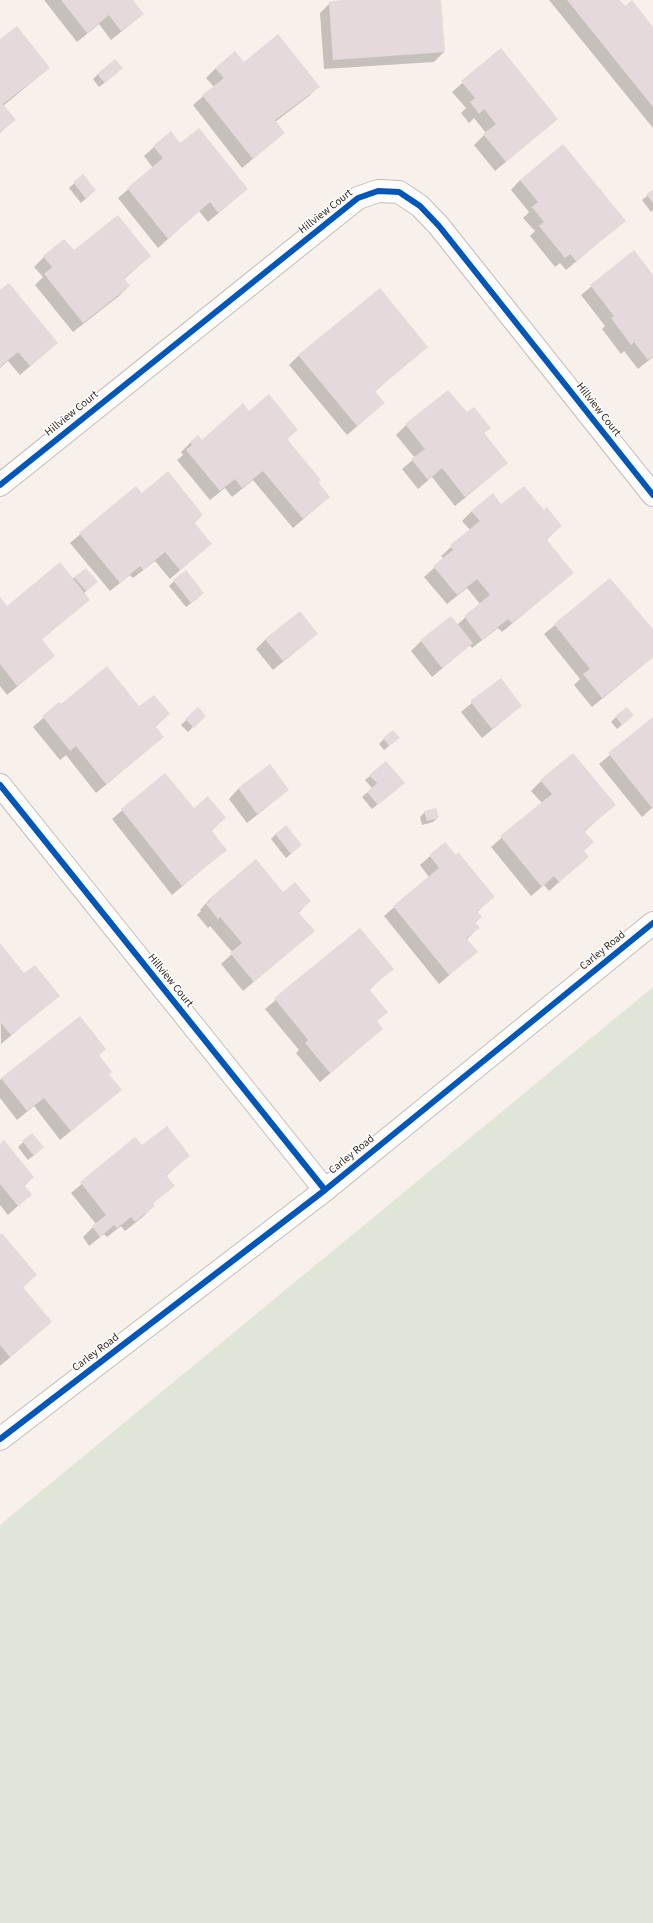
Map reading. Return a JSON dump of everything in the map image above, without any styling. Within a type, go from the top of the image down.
[{"type":"street","name":"Hillview Court","points":[[0,484],[358,198],[378,191],[399,192],[420,206],[438,226],[653,495]]},
{"type":"street","name":"Hillview Court","points":[[0,785],[325,1190]]},
{"type":"street","name":"Carley Road","points":[[0,1439],[325,1190],[653,923]]},
{"type":"shaded area","points":[[653,987],[653,1923],[0,1923],[0,1525]]},
{"type":"building","points":[[61,0],[133,0],[144,14],[121,31],[109,15],[87,33]]},
{"type":"building","points":[[341,0],[441,0],[445,52],[333,60],[329,2]]},
{"type":"building","points":[[567,0],[620,0],[625,6],[632,0],[653,27],[653,107]]},
{"type":"building","points":[[17,26],[50,68],[3,104],[16,120],[0,132],[0,39]]},
{"type":"building","points":[[278,34],[320,87],[275,120],[285,133],[253,159],[202,95],[224,78],[215,68],[235,51],[244,62]]},
{"type":"building","points":[[501,48],[558,119],[506,162],[483,134],[496,124],[484,109],[479,114],[470,102],[475,98],[461,81]]},
{"type":"building","points":[[115,59],[123,68],[105,83],[97,74]]},
{"type":"building","points":[[199,128],[248,189],[218,213],[210,202],[168,239],[127,188],[163,158],[153,146],[171,131],[180,143]]},
{"type":"building","points":[[563,144],[626,221],[576,261],[570,254],[565,258],[539,226],[544,222],[532,207],[538,202],[520,180]]},
{"type":"building","points":[[83,174],[96,190],[86,199],[73,182]]},
{"type":"building","points":[[653,190],[653,203],[646,194]]},
{"type":"building","points":[[118,215],[151,256],[124,278],[130,286],[83,323],[44,274],[52,267],[43,256],[64,239],[74,250]]},
{"type":"building","points":[[634,250],[653,275],[653,356],[648,360],[634,342],[631,345],[611,318],[614,316],[590,285]]},
{"type":"building","points":[[9,283],[58,343],[30,366],[18,352],[0,367],[0,290]]},
{"type":"building","points":[[380,288],[428,347],[375,391],[385,403],[357,426],[298,355]]},
{"type":"building","points":[[448,390],[467,412],[474,407],[491,428],[484,433],[508,463],[465,497],[442,468],[428,480],[411,459],[425,449],[405,424]]},
{"type":"building","points":[[269,394],[298,430],[287,439],[321,480],[318,482],[330,497],[303,519],[263,471],[242,488],[235,479],[220,491],[186,450],[192,445],[190,442],[198,435],[202,440],[243,403],[249,411]]},
{"type":"building","points":[[168,471],[203,515],[194,522],[212,544],[180,570],[165,552],[143,570],[140,566],[120,583],[79,533],[136,486],[142,493]]},
{"type":"building","points":[[524,486],[544,510],[547,507],[562,526],[546,539],[574,573],[512,623],[508,619],[482,640],[464,616],[490,595],[477,579],[457,595],[433,566],[453,550],[450,545],[480,521],[471,511],[493,493],[501,504]]},
{"type":"building","points":[[60,562],[90,600],[42,639],[55,656],[17,686],[0,664],[0,597],[7,606]]},
{"type":"building","points":[[86,568],[98,582],[86,591],[74,577]]},
{"type":"building","points":[[186,570],[204,593],[191,603],[173,580]]},
{"type":"building","points":[[610,578],[653,629],[653,657],[602,698],[583,674],[590,669],[554,624]]},
{"type":"building","points":[[300,611],[318,634],[283,661],[265,639]]},
{"type":"building","points":[[451,616],[473,643],[442,668],[420,640]]},
{"type":"building","points":[[107,666],[139,706],[154,695],[170,714],[155,726],[164,737],[106,784],[76,746],[70,751],[42,716],[59,702],[61,704]]},
{"type":"building","points":[[501,678],[522,706],[492,729],[470,701]]},
{"type":"building","points":[[198,707],[206,716],[194,728],[185,719]]},
{"type":"building","points":[[627,707],[634,715],[622,725],[615,716]]},
{"type":"building","points":[[653,717],[653,807],[652,808],[608,753]]},
{"type":"building","points":[[393,730],[400,738],[389,746],[383,738]]},
{"type":"building","points":[[573,753],[616,805],[584,831],[594,842],[584,851],[589,857],[559,882],[554,876],[542,887],[500,836],[552,794],[540,780]]},
{"type":"building","points":[[386,761],[405,783],[378,805],[367,792],[377,783],[369,775]]},
{"type":"building","points":[[270,764],[289,790],[257,814],[238,788]]},
{"type":"building","points":[[165,773],[194,808],[208,796],[226,818],[211,830],[227,850],[182,886],[121,809]]},
{"type":"building","points":[[436,808],[439,818],[427,821],[424,811]]},
{"type":"building","points":[[286,825],[302,845],[291,854],[275,834]]},
{"type":"building","points":[[445,842],[456,855],[458,852],[495,897],[477,911],[482,917],[475,922],[480,928],[466,938],[478,952],[449,975],[393,906],[439,868],[429,855]]},
{"type":"building","points":[[256,859],[283,892],[295,882],[311,901],[298,912],[315,931],[254,982],[230,953],[242,943],[220,917],[218,919],[206,904],[210,901],[209,899]]},
{"type":"building","points":[[360,928],[394,969],[369,989],[388,1012],[377,1021],[383,1029],[330,1073],[305,1043],[308,1040],[274,998]]},
{"type":"building","points":[[0,943],[24,973],[35,965],[60,996],[11,1035],[0,1022]]},
{"type":"building","points":[[80,1016],[106,1049],[99,1055],[112,1072],[109,1074],[122,1090],[71,1131],[44,1098],[27,1111],[1,1078]]},
{"type":"building","points":[[167,1126],[190,1156],[166,1175],[175,1186],[153,1203],[155,1206],[135,1222],[131,1217],[117,1228],[114,1225],[100,1237],[92,1226],[106,1215],[80,1182],[135,1137],[142,1145]]},
{"type":"building","points":[[32,1133],[44,1147],[34,1156],[22,1141]]},
{"type":"building","points":[[4,1140],[34,1177],[24,1185],[32,1195],[18,1206],[0,1184],[0,1144]]},
{"type":"building","points":[[2,1233],[37,1275],[23,1287],[52,1322],[10,1357],[0,1345],[0,1235]]},
{"type":"cycle path","points":[[0,485],[358,198],[378,191],[399,192],[420,206],[439,226],[653,495]]},
{"type":"cycle path","points":[[0,785],[325,1190]]},
{"type":"cycle path","points":[[0,1439],[325,1190],[653,923]]}]
